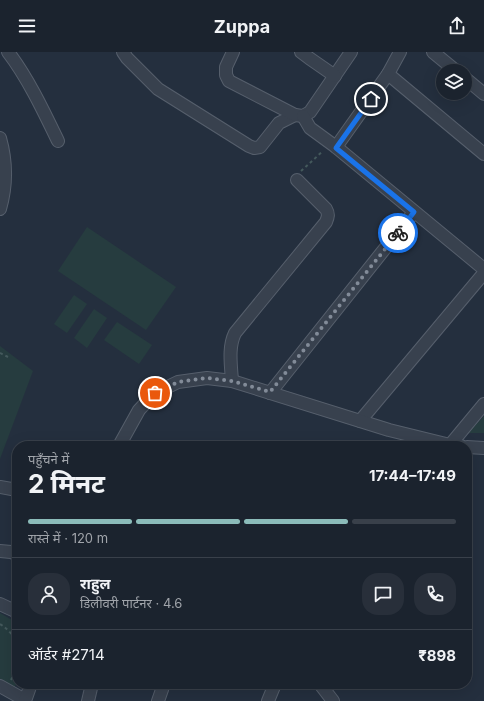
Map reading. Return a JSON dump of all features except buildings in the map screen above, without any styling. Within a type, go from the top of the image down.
[{"type":"street","points":[[8,52],[18,65],[58,141]]},
{"type":"street","points":[[123,52],[127,58],[158,89],[254,148],[260,148],[279,123],[310,112],[350,52]]},
{"type":"street","points":[[233,52],[226,67],[226,75],[230,81],[299,116],[310,128],[333,145],[484,269]]},
{"type":"street","points":[[301,52],[335,76]]},
{"type":"street","points":[[333,145],[388,74],[400,52]]},
{"type":"street","points":[[434,52],[448,64]]},
{"type":"street","points":[[388,74],[484,154]]},
{"type":"street","points":[[472,84],[484,94]]},
{"type":"street","points":[[0,138],[5,161],[6,176],[5,189],[0,209]]},
{"type":"street","points":[[232,381],[232,338],[328,218],[328,212],[326,209],[297,180]]},
{"type":"street","points":[[270,392],[414,212]]},
{"type":"street","points":[[360,421],[484,274]]},
{"type":"street","points":[[122,441],[139,410],[155,393],[178,382],[207,378],[232,381],[360,421],[434,441]]},
{"type":"street","points":[[458,441],[484,404]]},
{"type":"street","points":[[472,447],[484,448]]},
{"type":"street","points":[[0,487],[12,489]]},
{"type":"street","points":[[0,551],[12,553]]},
{"type":"street","points":[[0,604],[12,610]]},
{"type":"street","points":[[5,684],[25,700],[29,689]]},
{"type":"street","points":[[88,701],[91,689]]},
{"type":"street","points":[[158,701],[162,689]]},
{"type":"street","points":[[165,689],[169,701]]},
{"type":"street","points":[[268,701],[273,689]]},
{"type":"street","points":[[324,689],[333,701]]},
{"type":"path","points":[[297,180],[296,176],[333,145]]},
{"type":"path","points":[[0,353],[8,357]]},
{"type":"path","points":[[0,624],[12,634]]},
{"type":"path","points":[[5,684],[12,675]]},
{"type":"green space","points":[[87,227],[176,287],[146,330],[58,271]]},
{"type":"green space","points":[[74,295],[87,304],[67,333],[54,324]]},
{"type":"green space","points":[[94,309],[107,318],[87,348],[74,338]]},
{"type":"green space","points":[[117,322],[152,345],[139,364],[104,340]]},
{"type":"green space","points":[[0,346],[33,371],[0,459]]},
{"type":"green space","points":[[484,416],[484,433],[468,433]]},
{"type":"green space","points":[[0,613],[12,620],[12,688],[0,681]]},
{"type":"way so far","points":[[155,393],[178,382],[207,378],[232,381],[270,392],[398,233]]},
{"type":"route","points":[[371,99],[336,148],[414,212],[398,233]]}]
